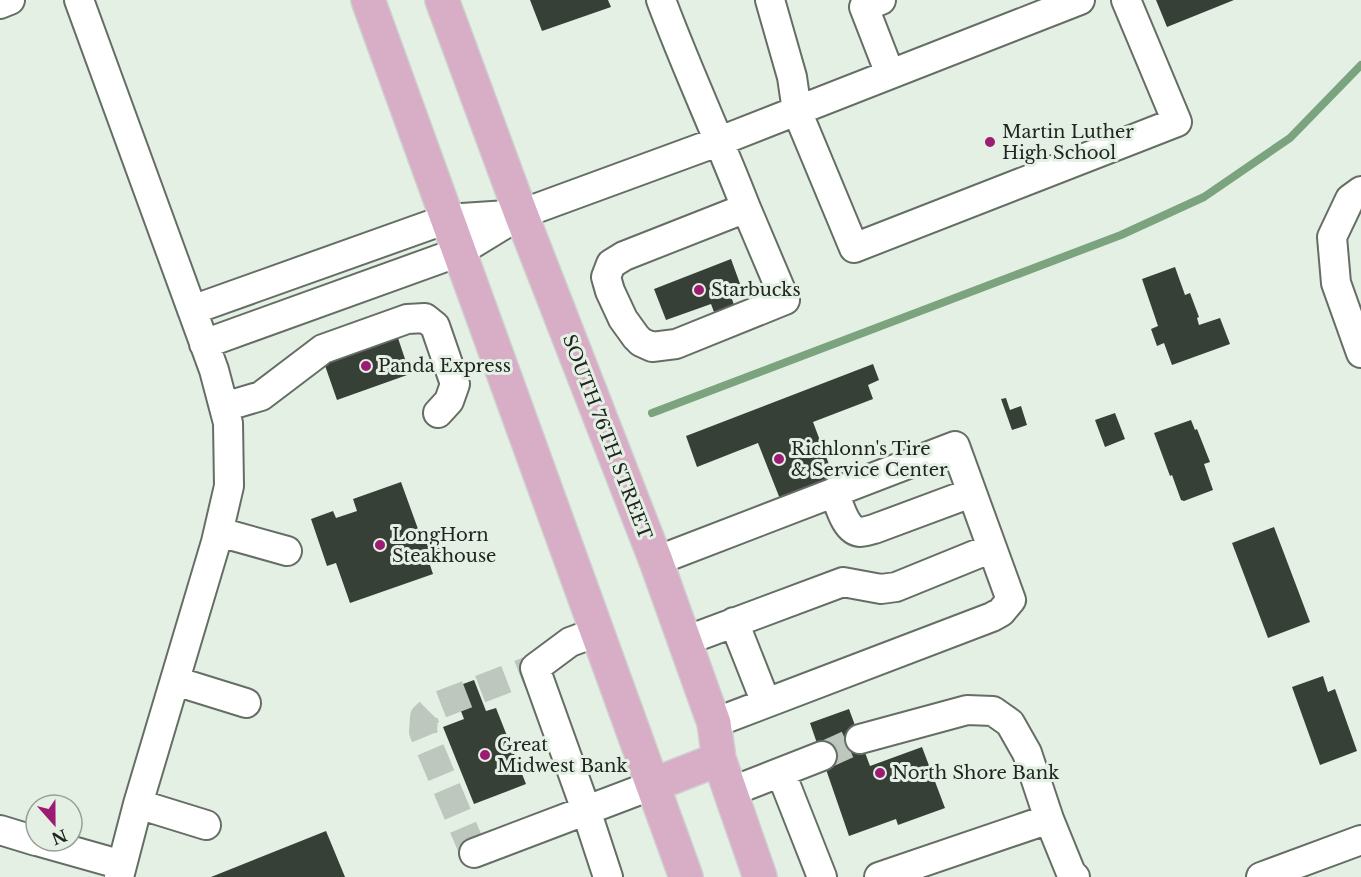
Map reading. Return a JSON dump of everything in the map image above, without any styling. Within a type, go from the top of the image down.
[{"type":"main road","points":[[368,0],[686,877]]},
{"type":"main road","name":"SOUTH 76TH STREET","points":[[442,0],[520,214],[656,561],[714,723],[719,759],[760,877]]},
{"type":"main road","points":[[653,785],[719,759]]},
{"type":"street","points":[[0,4],[10,0]]},
{"type":"street","points":[[71,853],[121,871],[138,804],[219,532],[229,486],[228,423],[224,406],[192,310],[79,0]]},
{"type":"street","points":[[661,0],[686,66],[720,141],[785,300],[676,344],[652,347],[641,342],[623,319],[609,291],[606,277],[611,264],[624,256],[746,208]]},
{"type":"street","points":[[770,0],[792,77],[797,111],[854,248],[1177,122],[1126,0]]},
{"type":"street","points":[[881,0],[864,7],[890,74]]},
{"type":"street","points":[[204,344],[459,252],[520,214],[720,141],[1080,0]]},
{"type":"street","points":[[1355,194],[1332,237],[1336,283],[1361,353]]},
{"type":"street","points":[[192,310],[447,219],[520,214]]},
{"type":"street","points":[[224,406],[261,396],[323,349],[407,319],[425,318],[435,326],[455,384],[449,401],[438,413]]},
{"type":"street","points":[[656,561],[955,446],[1011,600],[1001,612],[992,617],[714,723]]},
{"type":"street","points":[[834,492],[847,523],[852,530],[859,532],[874,529],[971,493]]},
{"type":"street","points":[[219,532],[287,552]]},
{"type":"street","points":[[685,641],[843,582],[881,589],[896,586],[992,548]]},
{"type":"street","points":[[734,622],[766,703]]},
{"type":"street","points":[[597,632],[570,642],[535,668],[608,877]]},
{"type":"street","points":[[175,681],[246,703]]},
{"type":"street","points":[[860,739],[967,710],[993,711],[1010,723],[1027,753],[1049,819],[1072,876]]},
{"type":"street","points":[[730,792],[822,756]]},
{"type":"street","points":[[781,773],[822,877]]},
{"type":"street","points":[[474,853],[653,785]]},
{"type":"street","points":[[138,804],[206,825]]},
{"type":"street","points":[[879,877],[1049,819]]},
{"type":"street","points":[[0,830],[24,837]]},
{"type":"street","points":[[1261,877],[1361,840]]},
{"type":"building","points":[[530,0],[608,0],[611,7],[542,31]]},
{"type":"building","points":[[1156,0],[1234,0],[1167,27]]},
{"type":"building","name":"Starbucks","points":[[731,259],[743,292],[731,296],[734,305],[714,312],[711,304],[666,320],[654,289]]},
{"type":"building","points":[[1175,267],[1185,295],[1190,293],[1199,317],[1197,318],[1199,325],[1220,318],[1230,344],[1172,365],[1164,343],[1157,346],[1151,329],[1158,326],[1142,279]]},
{"type":"building","name":"Panda Express","points":[[396,332],[410,374],[337,400],[322,357]]},
{"type":"building","points":[[873,364],[879,380],[868,385],[873,399],[813,422],[836,483],[782,504],[758,443],[697,467],[686,436]]},
{"type":"building","points":[[1006,398],[1010,410],[1021,406],[1027,425],[1012,430],[1001,399]]},
{"type":"building","points":[[1115,413],[1125,439],[1105,447],[1095,420]]},
{"type":"building","points":[[1191,420],[1210,462],[1204,464],[1213,490],[1184,501],[1181,500],[1172,475],[1170,476],[1154,433]]},
{"type":"building","name":"LongHorn Steakhouse","points":[[401,482],[422,540],[436,535],[442,551],[427,556],[433,574],[350,603],[336,563],[327,566],[311,519],[333,511],[336,518],[357,511],[353,499]]},
{"type":"building","points":[[1274,527],[1310,622],[1268,638],[1232,543]]},
{"type":"building","points":[[1323,676],[1328,692],[1335,689],[1357,751],[1320,765],[1292,687]]},
{"type":"building","name":"Great Midwest Bank","points":[[474,680],[486,711],[496,708],[526,784],[474,804],[443,727],[464,719],[452,688]]},
{"type":"building","name":"North Shore Bank","points":[[849,709],[870,766],[922,747],[945,808],[898,825],[896,819],[849,836],[810,723]]},
{"type":"building","points":[[326,831],[345,877],[211,877]]},
{"type":"waterway","points":[[652,413],[1121,235],[1204,197],[1290,138],[1361,65]]},
{"type":"tunnel","points":[[474,853],[423,732],[424,717],[434,707],[535,668]]},
{"type":"tunnel","points":[[822,756],[860,739]]},
{"type":"place","name":"Martin Luther High School","points":[[990,142]]},
{"type":"place","name":"Starbucks","points":[[699,290]]},
{"type":"place","name":"Panda Express","points":[[366,366]]},
{"type":"place","name":"Richlonn's Tire & Service Center","points":[[779,459]]},
{"type":"place","name":"LongHorn Steakhouse","points":[[380,545]]},
{"type":"place","name":"Great Midwest Bank","points":[[485,755]]},
{"type":"place","name":"North Shore Bank","points":[[880,773]]}]
